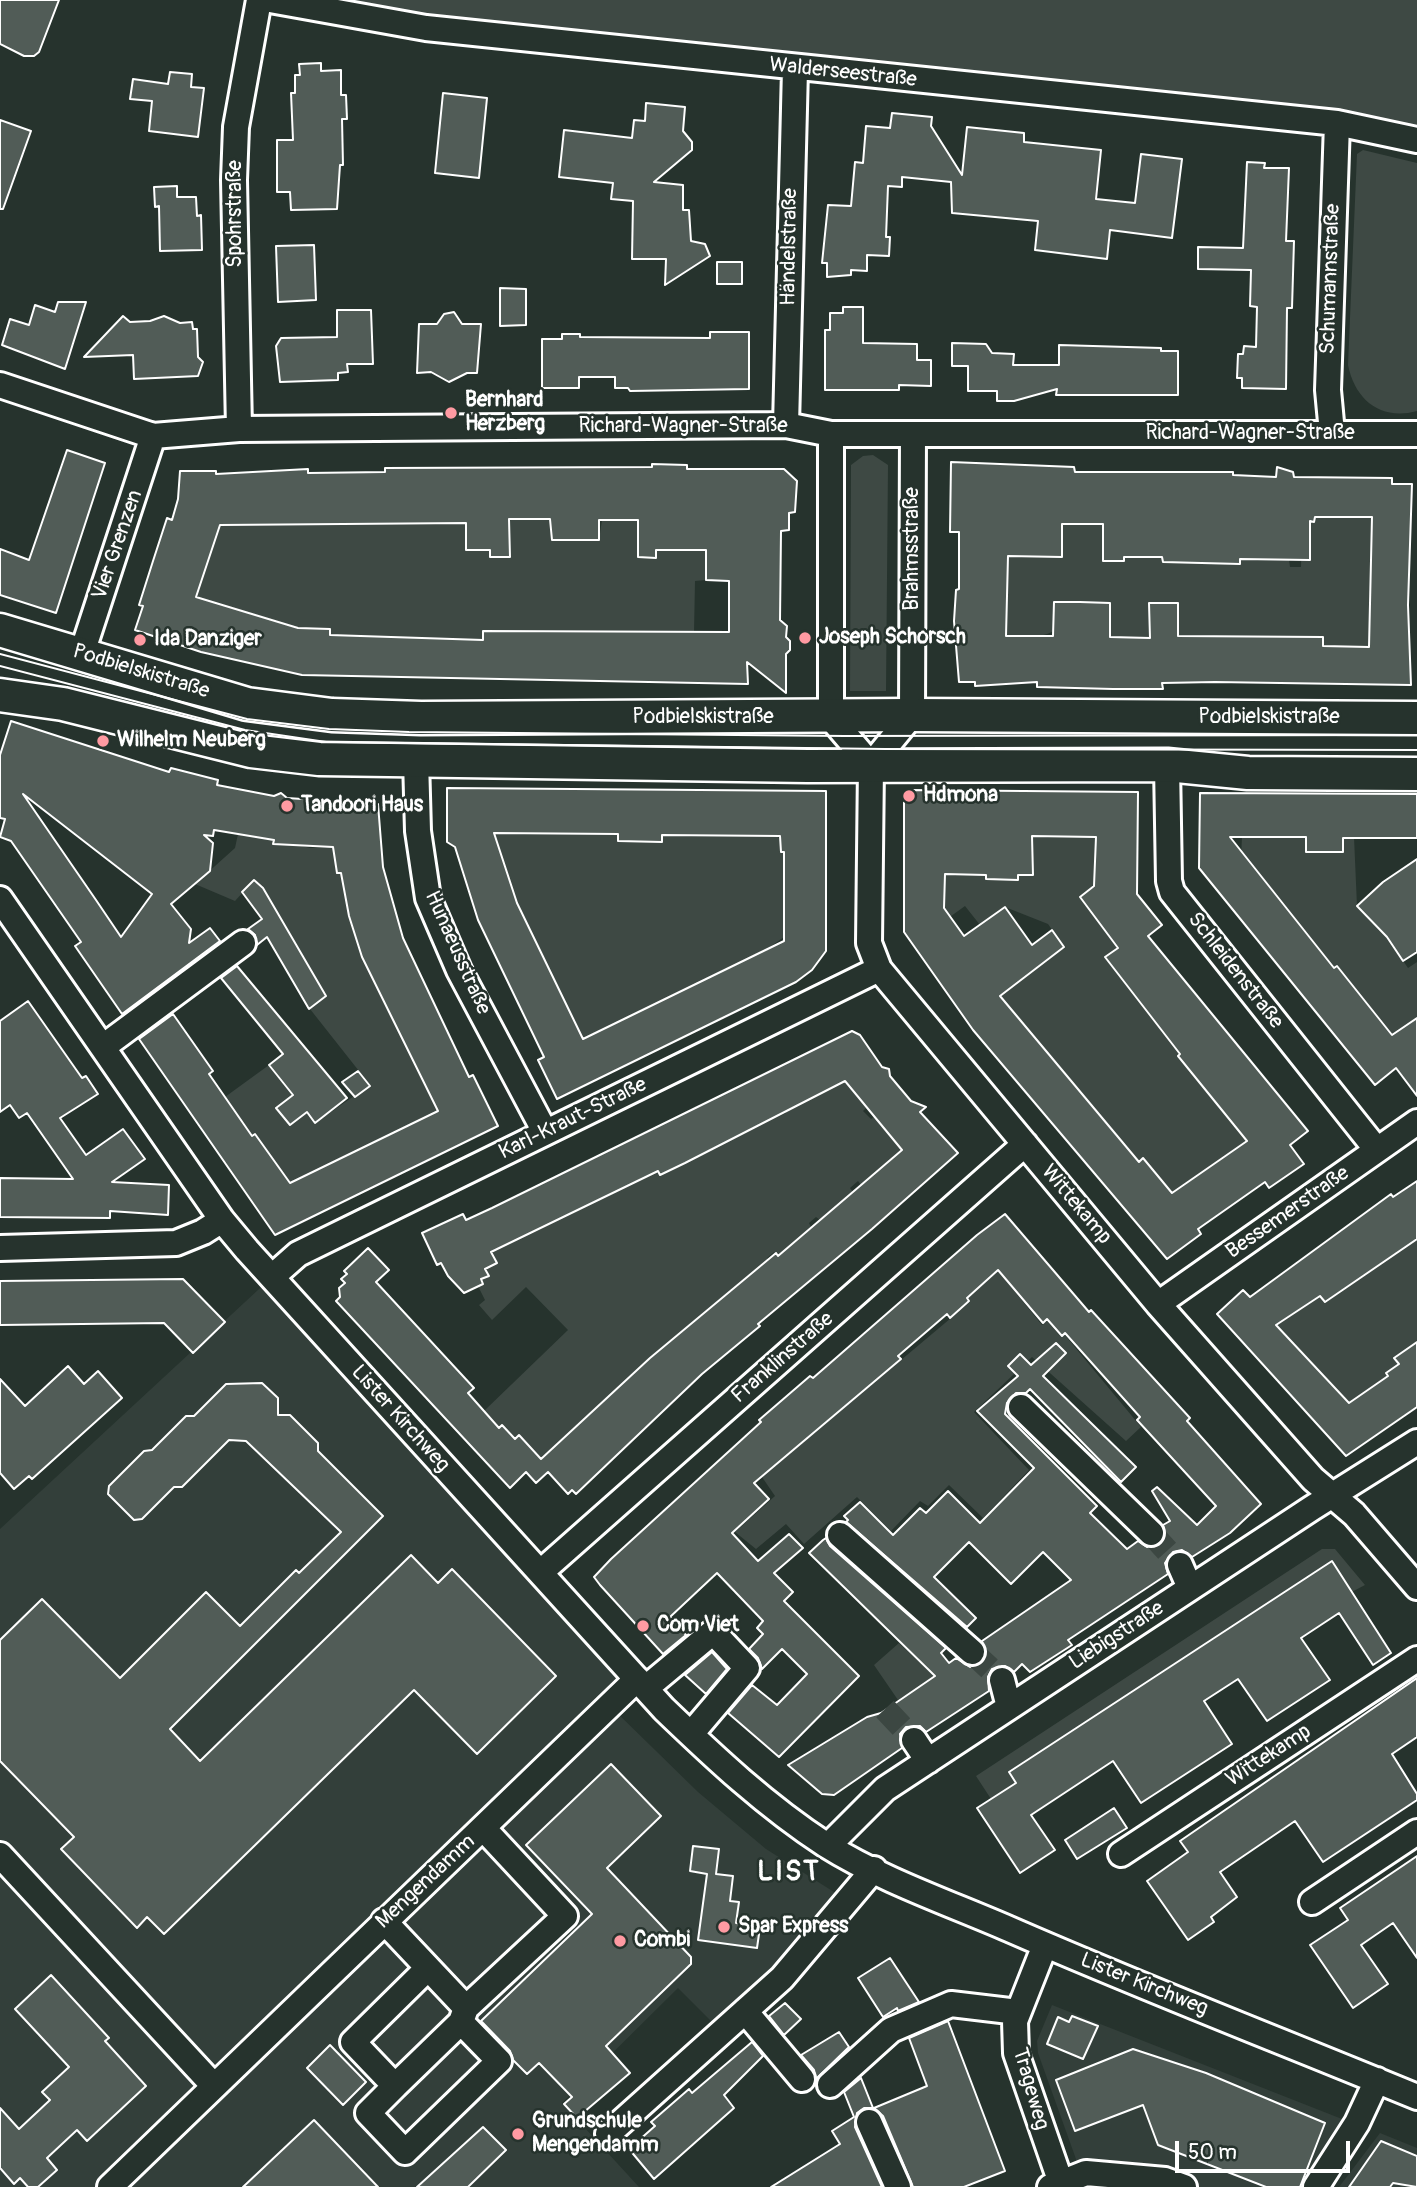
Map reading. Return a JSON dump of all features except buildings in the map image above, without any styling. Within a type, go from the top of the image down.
[{"type":"main road","name":"Podbielskistraße","points":[[0,630],[247,705],[290,712],[421,718],[831,718],[912,715],[1417,718]]},
{"type":"main road","points":[[0,695],[63,704],[251,751],[319,759],[1167,765],[1248,774],[1417,774]]},
{"type":"street","name":"Spohrstraße","points":[[239,429],[234,180],[236,127],[259,0]]},
{"type":"street","name":"Walderseestraße","points":[[270,0],[426,28],[795,69],[1337,123],[1417,140]]},
{"type":"street","name":"Händelstraße","points":[[786,425],[795,69]]},
{"type":"street","name":"Schumannstraße","points":[[1332,433],[1328,390],[1337,123]]},
{"type":"street","name":"Richard-Wagner-Straße","points":[[0,385],[153,436],[239,429],[786,425],[831,434],[1417,434]]},
{"type":"street","points":[[831,434],[831,718],[871,765],[912,715]]},
{"type":"street","name":"Brahmsstraße","points":[[912,715],[913,434]]},
{"type":"street","name":"Vier Grenzen","points":[[82,653],[153,436]]},
{"type":"street","name":"Hunaeusstraße","points":[[416,760],[418,831],[428,898],[459,970],[545,1132]]},
{"type":"street","name":"Wittekamp","points":[[871,765],[869,943],[879,969],[1158,1304],[1313,1479],[1354,1514],[1417,1587]]},
{"type":"street","name":"Schleidenstraße","points":[[1167,765],[1169,881],[1172,892],[1377,1150]]},
{"type":"street","name":"Lister Kirchweg","points":[[0,899],[222,1220],[642,1683],[691,1734],[768,1804],[828,1846],[874,1869],[1045,1945],[1417,2097]]},
{"type":"street","points":[[103,1046],[243,943]]},
{"type":"street","name":"Karl-Kraut-Straße","points":[[272,1277],[298,1254],[879,969]]},
{"type":"street","name":"Bessemerstraße","points":[[1158,1304],[1417,1122]]},
{"type":"street","name":"Franklinstraße","points":[[542,1571],[1025,1144]]},
{"type":"street","points":[[0,1248],[176,1243],[203,1232],[222,1220]]},
{"type":"street","points":[[1021,1407],[1151,1534]]},
{"type":"street","name":"Liebigstraße","points":[[828,1846],[885,1789],[1417,1442]]},
{"type":"street","points":[[840,1535],[972,1652]]},
{"type":"street","points":[[1180,1565],[1190,1588]]},
{"type":"street","name":"Mengendamm","points":[[110,2187],[483,1828],[642,1683],[713,1632],[747,1668],[691,1734]]},
{"type":"street","name":"Wittekamp","points":[[1121,1854],[1417,1659]]},
{"type":"street","points":[[1002,1680],[1009,1707]]},
{"type":"street","points":[[914,1740],[928,1761]]},
{"type":"street","points":[[384,1921],[428,1968],[463,2015],[499,2061],[405,2152],[368,2113],[463,2015],[565,1916],[483,1828]]},
{"type":"street","points":[[1312,1902],[1417,1832]]},
{"type":"street","points":[[0,1855],[214,2086]]},
{"type":"street","points":[[608,2134],[782,1979],[874,1869]]},
{"type":"street","name":"Trageweg","points":[[1045,1945],[1018,2012],[1016,2053],[1055,2185]]},
{"type":"street","points":[[395,2086],[352,2042],[428,1968]]},
{"type":"street","points":[[830,2085],[891,2030],[951,2004],[1018,2012]]},
{"type":"street","points":[[745,2011],[802,2079]]},
{"type":"street","points":[[1316,2187],[1357,2123],[1377,2080]]},
{"type":"street","points":[[869,2122],[898,2187]]},
{"type":"street","points":[[1055,2185],[1086,2173],[1165,2180],[1184,2187]]},
{"type":"shaded area","points":[[270,0],[1417,0],[1417,140]]},
{"type":"shaded area","points":[[1363,150],[1417,163],[1417,411],[1392,413],[1372,405],[1363,398],[1357,388],[1348,365],[1357,154]]},
{"type":"shaded area","points":[[873,455],[888,465],[886,691],[850,691],[851,465],[863,456]]},
{"type":"shaded area","points":[[466,509],[466,550],[490,550],[490,557],[510,557],[510,534],[503,519],[550,519],[552,540],[571,540],[579,514],[579,540],[599,540],[602,520],[649,517],[644,535],[638,541],[638,557],[656,557],[656,550],[685,550],[686,530],[712,531],[706,551],[706,580],[695,581],[694,633],[483,631],[483,640],[330,636],[330,629],[289,628],[289,625],[248,612],[247,614],[191,601],[204,573],[218,524]]},
{"type":"shaded area","points":[[1373,513],[1370,647],[1323,646],[1323,637],[1195,636],[1179,640],[1168,627],[1178,627],[1178,603],[1149,603],[1153,638],[1108,637],[1110,603],[1054,602],[1053,631],[1048,634],[1026,637],[998,632],[1008,578],[1008,544],[1062,556],[1062,524],[1106,524],[1103,561],[1124,561],[1124,557],[1162,557],[1225,535],[1225,564],[1240,565],[1240,558],[1289,560],[1290,567],[1301,567],[1302,521],[1314,522],[1315,517]]},
{"type":"shaded area","points":[[490,826],[522,833],[618,834],[619,841],[662,834],[776,835],[780,839],[781,852],[784,852],[784,937],[767,949],[583,1039],[517,903]]},
{"type":"shaded area","points":[[1100,832],[1096,865],[1098,891],[1118,947],[1106,957],[1180,1054],[1178,1056],[1227,1116],[1251,1138],[1172,1193],[1139,1162],[1000,996],[1064,947],[1048,924],[1005,907],[980,925],[965,906],[947,919],[944,915],[943,852],[986,875],[986,879],[1018,879],[1018,875],[1033,874],[1033,854],[1025,854],[1022,836]]},
{"type":"shaded area","points":[[238,834],[274,840],[274,844],[284,845],[285,842],[310,848],[336,847],[349,916],[370,974],[450,1108],[364,1147],[349,1158],[347,1155],[287,1187],[255,1134],[252,1136],[225,1097],[269,1065],[293,1095],[276,1108],[290,1125],[307,1112],[315,1123],[370,1085],[310,1009],[326,995],[263,888],[254,880],[235,901],[195,884],[235,848]]},
{"type":"shaded area","points":[[1242,836],[1354,837],[1357,906],[1387,937],[1408,968],[1417,962],[1417,1018],[1394,1037],[1241,860]]},
{"type":"shaded area","points":[[844,1081],[866,1108],[863,1111],[871,1119],[874,1117],[902,1150],[861,1185],[858,1181],[850,1188],[853,1192],[820,1220],[816,1217],[809,1223],[811,1227],[778,1256],[774,1252],[767,1258],[770,1262],[650,1358],[534,1465],[529,1446],[519,1435],[515,1439],[502,1426],[499,1428],[484,1411],[568,1330],[526,1287],[492,1320],[479,1305],[485,1300],[478,1286],[483,1284],[481,1279],[488,1276],[485,1269],[496,1263],[491,1252],[658,1171],[660,1174],[735,1138],[733,1134],[759,1122],[761,1125],[786,1113],[784,1109]]},
{"type":"shaded area","points":[[1417,1239],[1417,1342],[1395,1358],[1399,1364],[1386,1373],[1388,1376],[1349,1403],[1272,1322],[1286,1319],[1320,1296],[1325,1302]]},
{"type":"shaded area","points":[[998,1271],[1042,1325],[1047,1321],[1061,1337],[1064,1334],[1141,1427],[1126,1441],[1032,1357],[974,1412],[1029,1470],[983,1518],[949,1485],[928,1506],[920,1501],[891,1531],[857,1497],[804,1544],[786,1524],[756,1549],[735,1532],[775,1496],[762,1477],[970,1302],[968,1298]]},
{"type":"shaded area","points":[[272,1277],[637,1679],[611,1707],[698,1792],[766,1849],[834,1892],[849,1897],[722,2032],[678,1988],[562,2103],[639,2187],[0,2187],[0,1529]]},
{"type":"shaded area","points":[[1322,1549],[1335,1549],[1365,1585],[1009,1772],[1016,1783],[991,1799],[976,1776]]},
{"type":"shaded area","points":[[899,1643],[935,1677],[898,1700],[874,1665]]},
{"type":"shaded area","points":[[1052,2005],[1370,2130],[1331,2187],[1086,2187],[1038,2053],[1037,2041]]},
{"type":"shaded area","points":[[1380,2133],[1417,2148],[1417,2187],[1339,2187]]},
{"type":"tunnel","points":[[1151,1533],[1180,1565]]},
{"type":"tunnel","points":[[972,1652],[1002,1680]]},
{"type":"tunnel","points":[[885,1709],[914,1740]]},
{"type":"tram line","points":[[0,654],[247,719],[329,729],[845,736],[1417,735]]},
{"type":"tram line","points":[[0,666],[245,730],[326,742],[885,749],[1417,750]]},
{"type":"place","name":"Bernhard Herzberg","points":[[451,413]]},
{"type":"place","name":"Joseph Schorsch","points":[[805,638]]},
{"type":"place","name":"Ida Danziger","points":[[140,640]]},
{"type":"place","name":"Wilhelm Neuberg","points":[[103,741]]},
{"type":"place","name":"Hdmona","points":[[909,796]]},
{"type":"place","name":"Tandoori Haus","points":[[287,806]]},
{"type":"place","name":"Com Viet","points":[[643,1626]]},
{"type":"place","name":"Spar Express","points":[[724,1927]]},
{"type":"place","name":"Combi","points":[[620,1941]]},
{"type":"place","name":"Grundschule Mengendamm","points":[[518,2134]]},
{"type":"district","name":"LIST","points":[[789,1873]]}]
